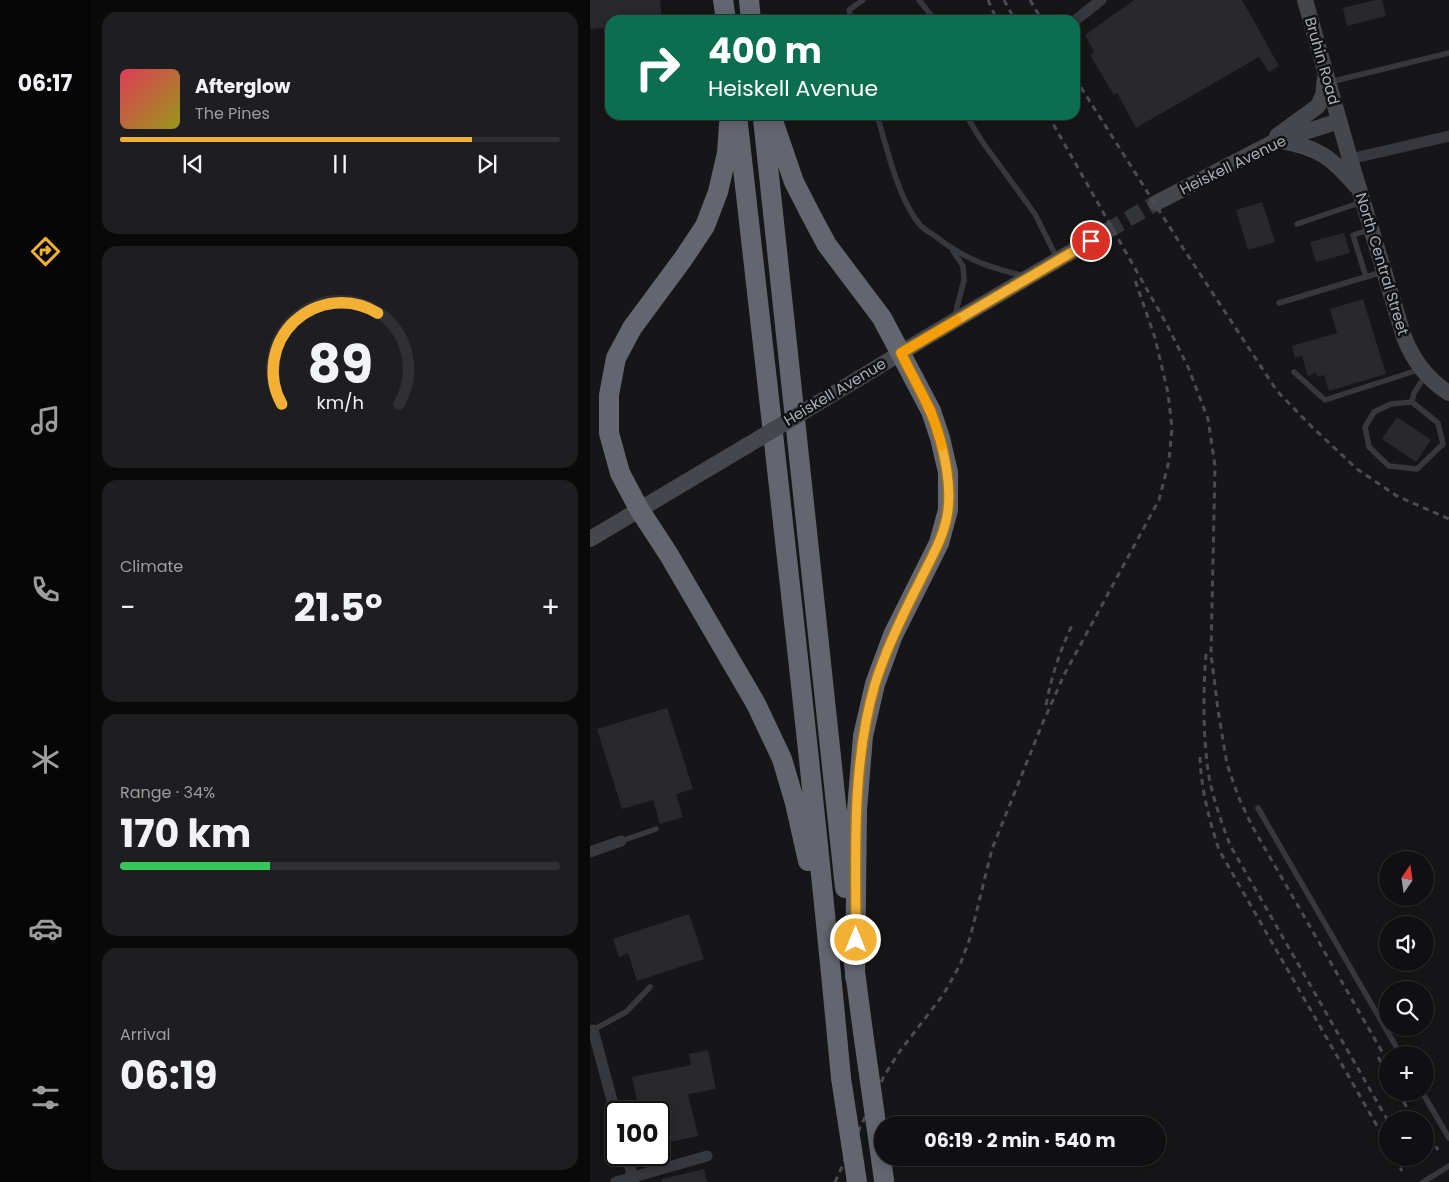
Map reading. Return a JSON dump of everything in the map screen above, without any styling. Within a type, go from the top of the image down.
[{"type":"highway","points":[[723,0],[725,15]]},
{"type":"highway","points":[[749,0],[750,15]]},
{"type":"highway","points":[[729,120],[727,153],[718,192],[705,226],[632,328],[616,358],[609,395],[609,433],[620,473],[638,509],[669,556],[756,704],[782,759],[795,803],[828,940]]},
{"type":"highway","points":[[738,120],[784,527],[841,1078],[857,1182]]},
{"type":"highway","points":[[763,120],[855,977],[884,1181]]},
{"type":"highway","points":[[773,120],[794,182],[827,245],[882,318],[931,411],[948,472],[948,510],[939,543],[893,635],[875,684],[863,736],[857,810],[855,977]]},
{"type":"street","points":[[1080,15],[1088,4],[1100,0]]},
{"type":"street","name":"Bruhin Road","points":[[1307,0],[1339,121]]},
{"type":"street","points":[[1273,143],[1281,132],[1318,106],[1327,78]]},
{"type":"street","name":"Heiskell Avenue","points":[[1156,203],[1273,143],[1339,121]]},
{"type":"street","name":"North Central Street","points":[[1339,121],[1409,349],[1424,372],[1449,393]]},
{"type":"street","points":[[1350,159],[1449,136]]},
{"type":"street","points":[[1273,143],[1301,144],[1323,154],[1345,173],[1361,195]]},
{"type":"street","name":"Heiskell Avenue","points":[[590,539],[1107,231]]},
{"type":"street","points":[[590,852],[621,841]]},
{"type":"street","points":[[592,1030],[612,1101]]},
{"type":"street","points":[[616,1182],[634,1180],[707,1156]]},
{"type":"street","points":[[630,1166],[634,1180]]},
{"type":"lane","points":[[850,15],[849,10],[863,0]]},
{"type":"lane","points":[[919,0],[931,15]]},
{"type":"lane","points":[[1327,78],[1449,53]]},
{"type":"lane","points":[[879,120],[899,184],[907,204],[920,225],[952,249],[979,264],[1029,277]]},
{"type":"lane","points":[[969,120],[1035,214],[1058,260]]},
{"type":"lane","points":[[1297,224],[1361,195]]},
{"type":"lane","points":[[1366,277],[1352,234],[1371,229]]},
{"type":"lane","points":[[952,249],[963,266],[964,280],[952,323]]},
{"type":"lane","points":[[1279,303],[1384,272]]},
{"type":"lane","points":[[1294,372],[1325,400],[1424,372]]},
{"type":"lane","points":[[1412,402],[1424,372]]},
{"type":"lane","points":[[1412,402],[1438,424],[1443,444],[1417,469],[1389,466],[1370,447],[1365,427],[1374,412],[1391,404],[1412,402]]},
{"type":"lane","points":[[1258,808],[1396,1046]]},
{"type":"lane","points":[[621,841],[656,829]]},
{"type":"lane","points":[[592,1030],[626,1012],[650,987]]},
{"type":"lane","points":[[1427,1101],[1449,1138]]},
{"type":"lane","points":[[1423,1182],[1449,1166]]},
{"type":"building","points":[[590,0],[660,0],[662,15],[605,15],[605,28],[590,29]]},
{"type":"building","points":[[1134,0],[1242,0],[1279,66],[1269,72],[1259,57],[1136,128],[1117,93],[1114,95],[1090,55],[1094,52],[1085,35]]},
{"type":"building","points":[[1382,0],[1386,16],[1347,26],[1343,8]]},
{"type":"building","points":[[1262,202],[1275,242],[1248,250],[1236,210]]},
{"type":"building","points":[[1344,233],[1350,253],[1316,262],[1310,242]]},
{"type":"building","points":[[1363,299],[1386,374],[1329,391],[1324,375],[1317,377],[1316,373],[1308,376],[1302,356],[1295,358],[1292,346],[1337,333],[1330,309]]},
{"type":"building","points":[[1397,417],[1431,440],[1416,462],[1382,439]]},
{"type":"building","points":[[667,708],[693,789],[676,794],[683,817],[660,824],[653,800],[622,809],[597,729]]},
{"type":"building","points":[[689,914],[704,959],[637,981],[628,953],[619,957],[613,939]]},
{"type":"building","points":[[708,1050],[716,1089],[688,1094],[698,1136],[670,1142],[670,1101],[637,1101],[632,1077],[691,1065],[689,1054]]},
{"type":"building","points":[[704,1169],[707,1182],[662,1182],[662,1179]]},
{"type":"tunnel","points":[[1107,231],[1156,203]]},
{"type":"railway","points":[[988,0],[995,15]]},
{"type":"railway","points":[[1004,0],[1012,15]]},
{"type":"railway","points":[[1030,0],[1039,15]]},
{"type":"railway","points":[[1080,86],[1277,391],[1357,469],[1397,496],[1449,519]]},
{"type":"railway","points":[[1051,120],[1166,323],[1188,367],[1208,419],[1215,466],[1211,654],[1227,764],[1238,796],[1252,826],[1379,1046]]},
{"type":"railway","points":[[835,1182],[884,1076],[900,1051],[943,995],[960,965],[970,938],[992,849],[1041,727],[1064,675],[1159,500],[1169,461],[1172,428],[1168,393],[1155,338],[1134,277]]},
{"type":"railway","points":[[1046,705],[1057,663],[1073,623]]},
{"type":"railway","points":[[1206,654],[1204,712],[1208,771],[1214,799],[1230,845],[1382,1111]]},
{"type":"railway","points":[[1200,757],[1206,804],[1219,850],[1379,1129]]},
{"type":"railway","points":[[1403,1101],[1409,1111]]},
{"type":"railway","points":[[1434,1143],[1438,1150]]},
{"type":"railway","points":[[1399,1166],[1402,1171]]},
{"type":"slow traffic","points":[[942,446],[931,411],[901,353],[957,320]]},
{"type":"route","points":[[856,940],[857,810],[863,736],[875,684],[893,635],[939,543],[948,510],[948,472],[940,438],[931,411],[901,353],[1091,241]]}]
